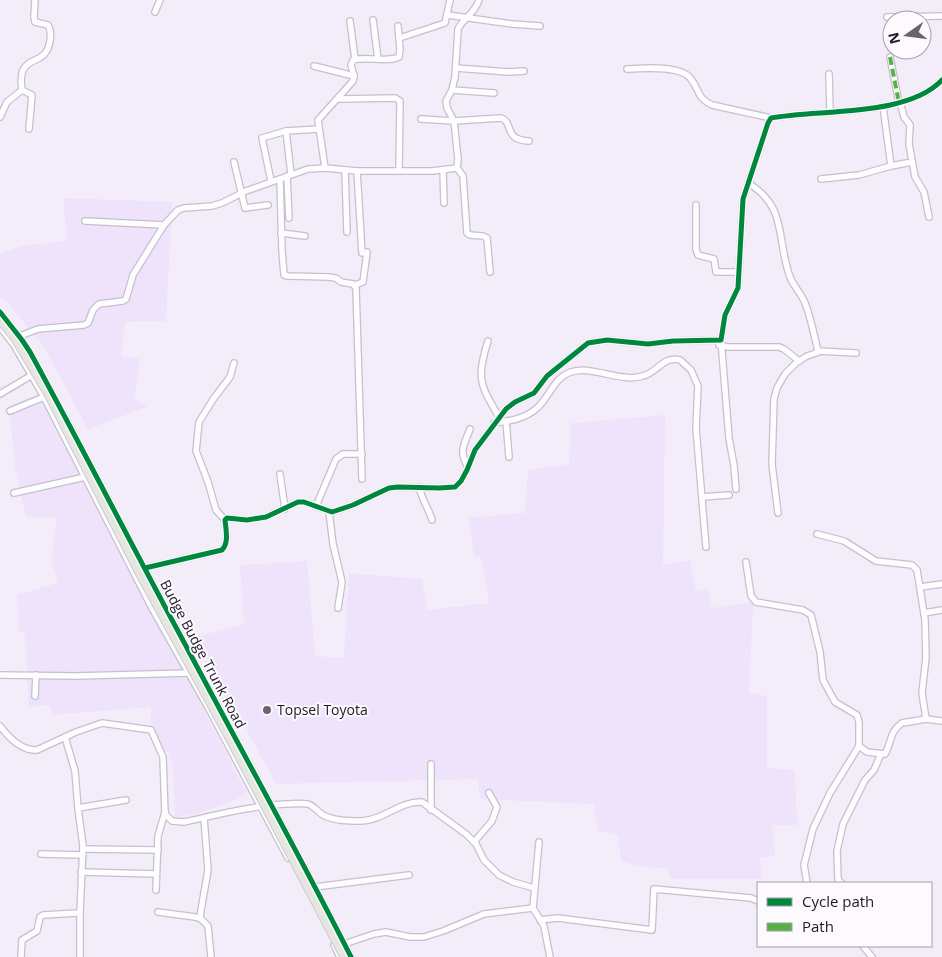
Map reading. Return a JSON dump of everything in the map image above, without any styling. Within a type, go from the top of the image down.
[{"type":"main road","points":[[0,320],[15,339],[44,388],[137,569],[228,736],[344,957]]},
{"type":"street","points":[[0,117],[7,102],[22,90],[23,70],[46,54],[50,40],[50,31],[48,25],[37,23],[34,20],[35,0]]},
{"type":"street","points":[[155,12],[160,0]]},
{"type":"street","points":[[400,38],[435,25],[443,24],[448,15],[450,0]]},
{"type":"street","points":[[479,0],[472,14],[466,18],[458,29],[456,68],[452,90],[446,101],[447,108],[454,121],[458,160],[457,168],[463,176],[468,233],[486,238],[490,272]]},
{"type":"street","points":[[448,15],[540,26]]},
{"type":"street","points":[[373,20],[378,59]]},
{"type":"street","points":[[350,21],[355,59]]},
{"type":"street","points":[[325,168],[318,120],[320,116],[352,83],[354,76],[350,65],[355,59],[392,59],[399,57],[400,38],[398,26]]},
{"type":"street","points":[[891,60],[904,117],[910,123],[909,140],[912,162],[916,179],[924,192],[929,217]]},
{"type":"street","points":[[314,66],[354,76]]},
{"type":"street","points":[[456,68],[509,72],[524,71]]},
{"type":"street","points":[[627,69],[680,70],[689,76],[703,101],[712,105],[771,118],[883,106],[923,94],[942,80]]},
{"type":"street","points":[[829,74],[830,112]]},
{"type":"street","points":[[22,90],[32,95],[29,129]]},
{"type":"street","points":[[452,90],[494,93]]},
{"type":"street","points":[[338,98],[395,98],[400,101],[399,170]]},
{"type":"street","points":[[883,106],[891,166]]},
{"type":"street","points":[[736,489],[719,342],[726,312],[738,288],[743,199],[771,118]]},
{"type":"street","points":[[421,119],[454,121],[504,119],[515,138],[529,141]]},
{"type":"street","points":[[271,181],[262,138],[286,131],[319,129]]},
{"type":"street","points":[[286,131],[289,218]]},
{"type":"street","points":[[234,162],[245,208],[268,205]]},
{"type":"street","points":[[821,179],[858,175],[912,162]]},
{"type":"street","points":[[10,340],[38,329],[84,325],[88,323],[93,310],[99,304],[126,299],[133,275],[164,225],[178,210],[218,204],[271,181],[308,169],[325,168],[357,171],[442,170],[457,168]]},
{"type":"street","points":[[345,170],[346,232]]},
{"type":"street","points":[[442,170],[444,203]]},
{"type":"street","points":[[280,179],[283,267],[286,276],[328,276],[336,278],[341,282],[355,285],[362,282],[365,253],[357,171]]},
{"type":"street","points":[[748,184],[759,190],[774,210],[789,274],[794,287],[806,304],[819,352]]},
{"type":"street","points":[[696,205],[696,249],[698,255],[714,259],[716,272],[738,272]]},
{"type":"street","points":[[85,221],[164,225]]},
{"type":"street","points":[[281,233],[305,236]]},
{"type":"street","points":[[355,285],[362,479]]},
{"type":"street","name":"Budge Budge Trunk Road","points":[[0,312],[20,336],[34,360],[351,957]]},
{"type":"street","name":"Budge Budge Trunk Road","points":[[0,328],[23,359],[44,397],[153,610],[340,957]]},
{"type":"street","points":[[225,520],[230,517],[247,520],[266,517],[298,502],[304,502],[329,512],[341,510],[389,488],[455,487],[461,481],[475,450],[506,408],[534,393],[546,376],[588,343],[607,340],[648,344],[673,341],[719,342],[779,347],[800,361]]},
{"type":"street","points":[[488,341],[480,365],[481,381],[499,417]]},
{"type":"street","points":[[778,513],[772,464],[776,388],[782,378],[807,356],[819,352],[856,354]]},
{"type":"street","points":[[494,423],[526,416],[538,407],[561,377],[570,372],[585,370],[641,377],[646,376],[666,360],[680,360],[691,370],[698,386],[696,428],[706,547]]},
{"type":"street","points":[[145,568],[225,548],[227,541],[225,520],[216,510],[196,451],[199,422],[230,377],[234,363]]},
{"type":"street","points":[[0,394],[32,375]]},
{"type":"street","points":[[10,411],[44,397]]},
{"type":"street","points":[[506,421],[509,457]]},
{"type":"street","points":[[468,468],[462,457],[462,451],[470,429]]},
{"type":"street","points":[[316,506],[336,459],[343,454],[362,454]]},
{"type":"street","points":[[280,474],[285,509]]},
{"type":"street","points":[[14,493],[85,477]]},
{"type":"street","points":[[419,487],[432,520]]},
{"type":"street","points":[[702,497],[729,495]]},
{"type":"street","points":[[329,512],[333,544],[342,582],[338,608]]},
{"type":"street","points":[[817,534],[844,541],[876,561],[914,566],[917,570],[924,613],[926,657],[922,693],[926,719]]},
{"type":"street","points":[[746,562],[750,591],[756,602],[803,610],[811,615],[820,652],[824,680],[835,702],[856,715],[859,722],[859,746],[830,793],[813,829],[804,865],[807,882]]},
{"type":"street","points":[[921,587],[942,584]]},
{"type":"street","points":[[924,613],[942,610]]},
{"type":"street","points":[[0,675],[189,674]]},
{"type":"street","points":[[35,696],[36,675]]},
{"type":"street","points":[[859,746],[867,752],[885,754],[890,736],[902,723],[926,719],[942,721]]},
{"type":"street","points":[[0,726],[23,748],[30,750],[37,750],[102,723],[151,730],[163,757],[165,812],[158,836],[156,890]]},
{"type":"street","points":[[65,737],[75,771],[83,852],[80,957]]},
{"type":"street","points":[[840,882],[838,879],[837,851],[843,824],[861,787],[874,770],[881,754]]},
{"type":"street","points":[[431,764],[431,810]]},
{"type":"street","points":[[474,842],[492,821],[497,807],[489,793]]},
{"type":"street","points":[[78,808],[126,800]]},
{"type":"street","points":[[165,812],[172,821],[184,822],[260,806],[310,805],[324,815],[334,819],[347,821],[374,820],[402,807],[419,802],[425,804],[452,823],[474,842],[484,860],[499,875],[513,882],[534,888]]},
{"type":"street","points":[[201,919],[208,870],[204,818]]},
{"type":"street","points":[[539,842],[532,908],[540,920],[546,936],[550,957]]},
{"type":"street","points":[[41,854],[158,850]]},
{"type":"street","points":[[81,872],[156,874]]},
{"type":"street","points":[[315,887],[409,875]]},
{"type":"street","points":[[540,920],[558,918],[652,930],[654,889],[751,898],[757,901]]},
{"type":"street","points":[[344,944],[386,932],[410,937],[424,937],[484,914],[532,908]]},
{"type":"street","points":[[158,912],[195,916],[201,919],[208,926],[211,957]]},
{"type":"street","points":[[22,957],[22,940],[37,931],[40,917],[43,915],[80,913]]},
{"type":"street","points":[[864,947],[872,957]]},
{"type":"shaded area","points":[[63,198],[172,202],[166,321],[125,322],[121,356],[140,359],[134,399],[147,407],[88,429],[44,347],[9,304],[0,296],[0,253],[22,246],[67,241]]},
{"type":"shaded area","points":[[39,394],[96,508],[187,676],[246,792],[242,797],[196,814],[175,817],[173,768],[169,753],[150,739],[151,707],[52,715],[50,705],[29,707],[25,633],[19,632],[17,595],[58,583],[51,560],[57,517],[26,517],[15,466],[9,405]]},
{"type":"shaded area","points":[[665,415],[663,565],[690,560],[696,592],[708,589],[711,608],[753,602],[749,693],[767,696],[767,768],[795,770],[797,825],[772,825],[775,856],[760,858],[762,879],[671,879],[668,869],[639,866],[621,861],[618,835],[598,831],[594,804],[480,799],[478,779],[276,784],[196,637],[244,624],[240,565],[307,561],[315,656],[344,658],[349,573],[422,579],[427,610],[489,603],[481,557],[474,556],[469,518],[525,513],[528,470],[569,464],[571,423]]},
{"type":"marked path","points":[[891,60],[899,103]]},
{"type":"cycle path","points":[[145,568],[222,550],[226,540],[225,520],[227,518],[247,520],[266,517],[298,502],[304,502],[332,512],[353,505],[389,488],[455,487],[467,470],[475,450],[506,409],[515,402],[534,393],[547,376],[588,343],[607,340],[648,344],[673,341],[721,340],[725,315],[738,288],[743,199],[771,118],[886,106],[927,92],[942,80]]},
{"type":"cycle path","points":[[0,312],[30,352],[351,957]]},
{"type":"place","name":"Topsel Toyota","points":[[267,710]]}]
